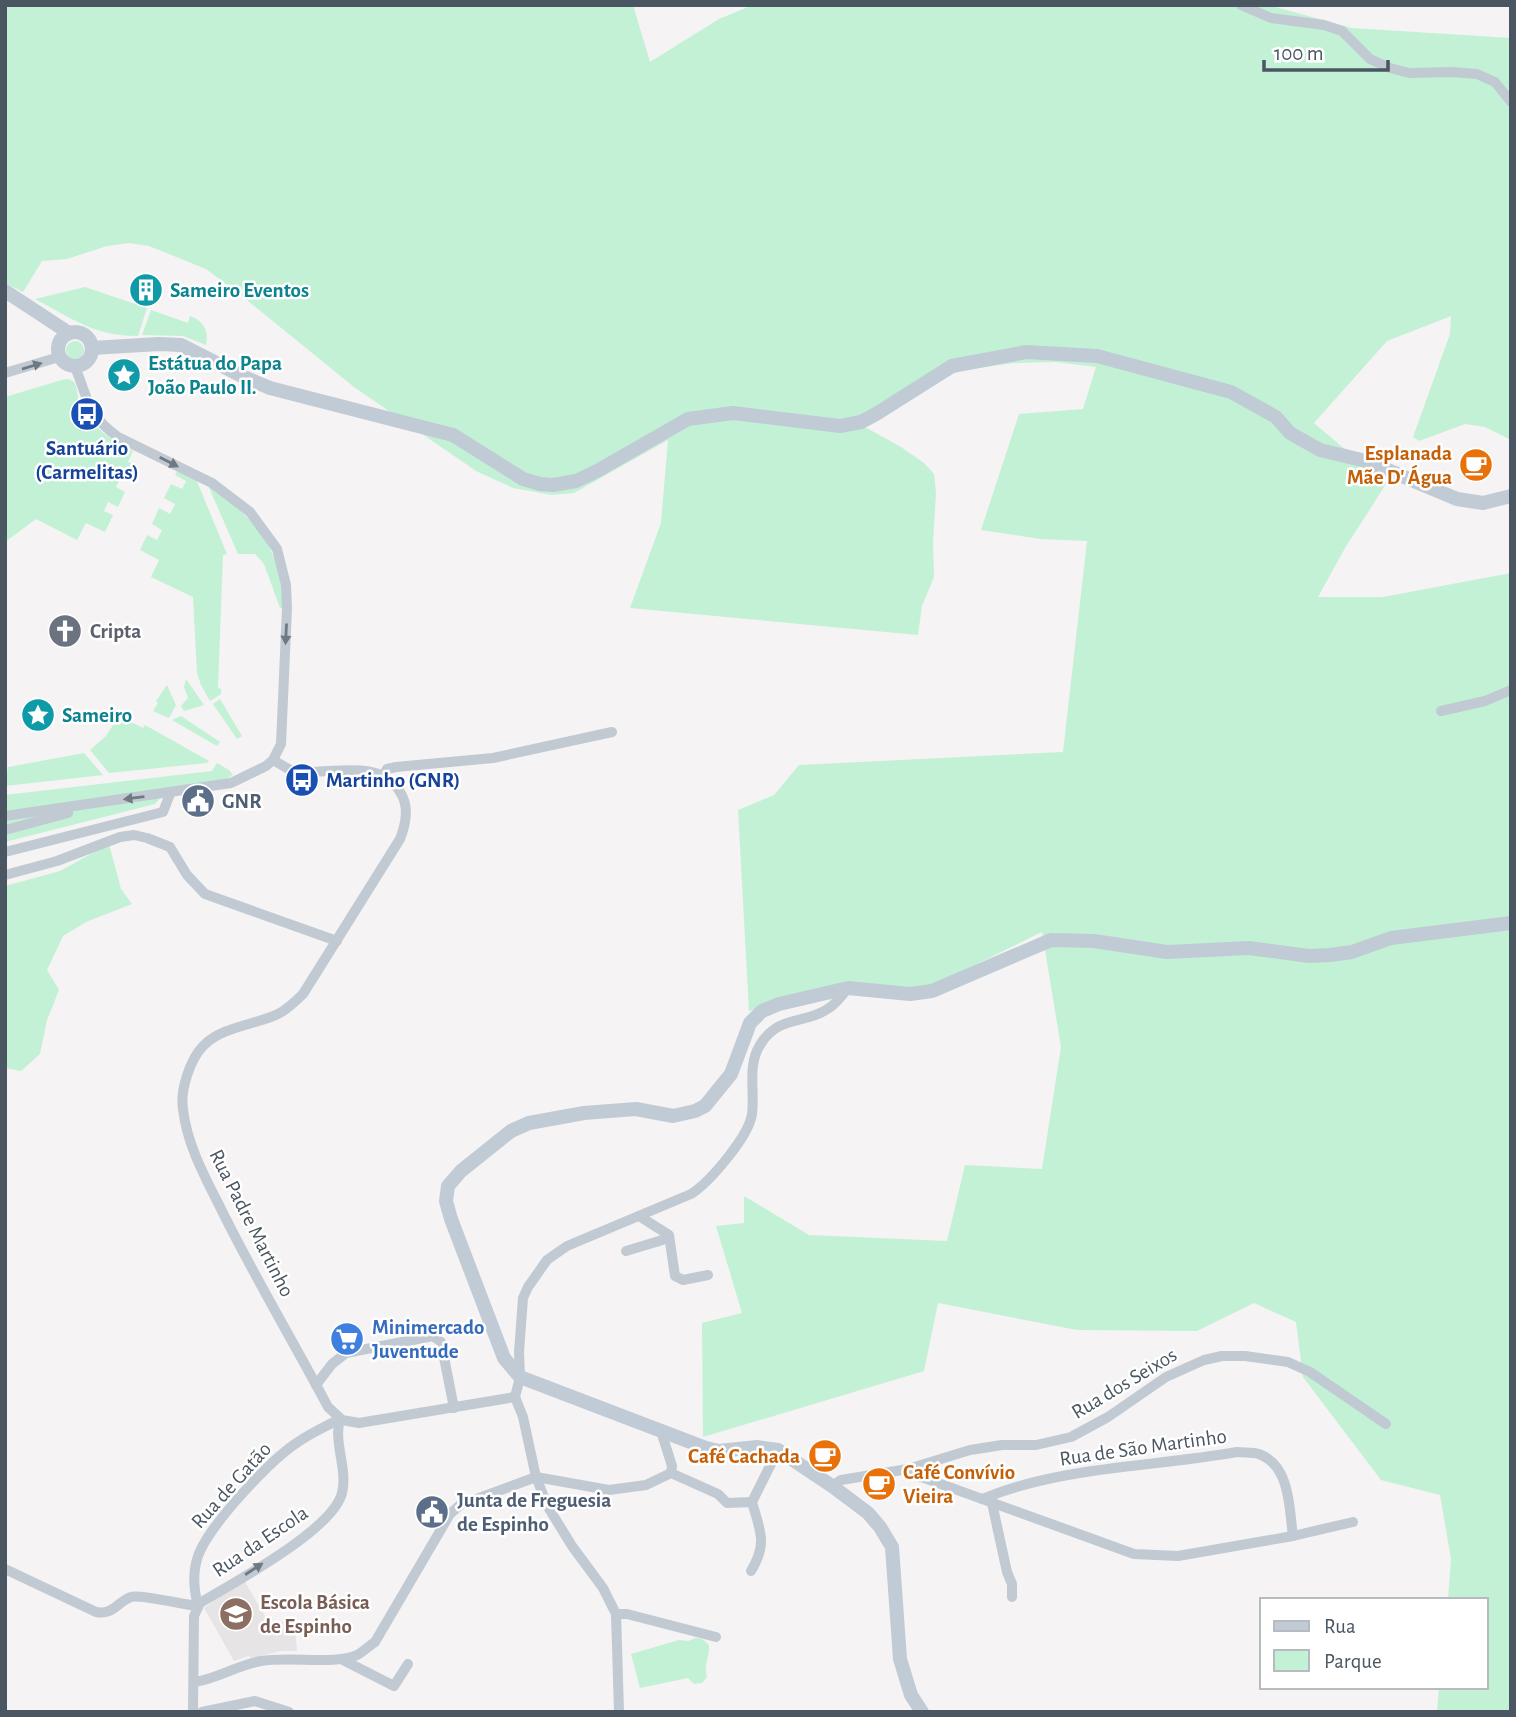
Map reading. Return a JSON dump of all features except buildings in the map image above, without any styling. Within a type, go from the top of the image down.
[{"type":"main road","points":[[5,291],[69,333],[83,334],[89,340],[92,348],[88,361],[75,367],[65,364],[60,357],[59,343],[69,333]]},
{"type":"main road","points":[[92,348],[181,345],[270,388],[453,435],[523,478],[553,485],[576,481],[597,471],[688,419],[733,413],[840,426],[861,422],[876,414],[951,366],[1026,352],[1097,356],[1231,392],[1276,417],[1290,433],[1320,450],[1366,461],[1457,499],[1483,503],[1511,496]]},
{"type":"main road","points":[[922,1712],[911,1695],[900,1658],[892,1547],[868,1513],[778,1450],[757,1447],[719,1451],[520,1377],[504,1358],[451,1219],[446,1201],[448,1186],[461,1171],[511,1131],[529,1123],[636,1109],[673,1116],[695,1111],[714,1098],[732,1074],[750,1023],[762,1011],[779,1004],[848,988],[910,994],[932,991],[1051,940],[1094,941],[1167,952],[1249,948],[1309,956],[1331,956],[1352,952],[1391,938],[1511,923]]},
{"type":"street","points":[[1241,5],[1271,18],[1324,25],[1342,31],[1370,59],[1390,68],[1409,73],[1477,74],[1495,82],[1511,102]]},
{"type":"street","points":[[5,373],[60,357]]},
{"type":"street","points":[[5,816],[170,794],[230,783],[266,766],[281,744],[287,608],[286,585],[277,548],[250,512],[212,483],[118,436],[104,426],[90,409],[75,367]]},
{"type":"street","points":[[1441,711],[1485,701],[1511,690]]},
{"type":"street","points":[[272,760],[298,773],[362,770],[383,776],[387,769],[397,767],[493,758],[612,732]]},
{"type":"street","name":"Rua Padre Martinho","points":[[340,1419],[328,1407],[230,1229],[194,1156],[183,1108],[185,1085],[196,1056],[204,1045],[218,1035],[277,1015],[288,1009],[303,994],[400,839],[407,813],[404,797],[399,789],[383,776]]},
{"type":"street","points":[[5,852],[163,812],[170,794]]},
{"type":"street","points":[[5,830],[82,810],[99,802]]},
{"type":"street","points":[[5,875],[57,861],[120,837],[147,838],[170,847],[178,855],[187,875],[205,894],[337,941]]},
{"type":"street","points":[[619,1712],[616,1615],[603,1588],[548,1507],[536,1477],[523,1417],[515,1397],[520,1377],[523,1297],[556,1253],[567,1246],[691,1194],[704,1186],[751,1122],[754,1060],[766,1037],[775,1027],[828,1009],[848,988]]},
{"type":"street","points":[[639,1216],[669,1235],[676,1276],[682,1280],[708,1275]]},
{"type":"street","points":[[626,1251],[669,1238]]},
{"type":"street","points":[[316,1385],[332,1364],[346,1353],[433,1336],[441,1342],[454,1408]]},
{"type":"street","name":"Rua dos Seixos","points":[[908,1469],[970,1450],[1036,1445],[1071,1437],[1108,1417],[1166,1377],[1204,1360],[1222,1356],[1288,1362],[1310,1372],[1386,1424]]},
{"type":"street","points":[[340,1419],[359,1423],[515,1397]]},
{"type":"street","name":"Rua de Gatão","points":[[193,1712],[194,1616],[198,1606],[194,1575],[200,1551],[216,1525],[279,1457],[296,1443],[340,1419]]},
{"type":"street","name":"Rua da Escola","points":[[198,1606],[301,1539],[325,1520],[342,1492],[342,1460],[337,1429],[340,1419]]},
{"type":"street","points":[[661,1431],[672,1466],[671,1473]]},
{"type":"street","points":[[751,1571],[760,1557],[763,1540],[752,1502],[778,1450]]},
{"type":"street","name":"Rua de São Martinho","points":[[987,1501],[1005,1489],[1092,1471],[1237,1452],[1258,1454],[1272,1462],[1285,1481],[1293,1536]]},
{"type":"street","points":[[832,1486],[841,1480],[908,1469],[916,1475],[1134,1554],[1178,1556],[1293,1536],[1353,1522]]},
{"type":"street","points":[[194,1682],[208,1681],[259,1661],[288,1658],[341,1659],[358,1655],[375,1642],[450,1514],[460,1505],[536,1477],[609,1490],[646,1485],[671,1473],[718,1494],[727,1503],[752,1502]]},
{"type":"street","points":[[987,1501],[1012,1584],[1012,1597]]},
{"type":"street","points":[[5,1569],[102,1613],[111,1612],[130,1597],[142,1596],[198,1606]]},
{"type":"street","points":[[616,1615],[627,1614],[716,1637]]},
{"type":"street","points":[[341,1659],[394,1686],[408,1664]]},
{"type":"street","points":[[202,1712],[255,1701],[289,1712]]},
{"type":"shaded area","name":"Escola Básica de Espinho","points":[[244,1580],[269,1623],[290,1621],[295,1628],[297,1651],[281,1651],[252,1658],[248,1656],[234,1661],[204,1608]]},
{"type":"green space","points":[[5,5],[633,5],[650,62],[719,19],[753,5],[1268,5],[1352,28],[1511,38],[1511,440],[1485,427],[1465,424],[1419,441],[1413,437],[1450,334],[1451,316],[1387,341],[1314,423],[1386,484],[1345,548],[1318,597],[1383,597],[1511,573],[1511,1712],[1437,1712],[1439,1689],[1488,1689],[1488,1598],[1448,1598],[1451,1559],[1440,1495],[1381,1480],[1303,1377],[1296,1322],[1254,1303],[1197,1331],[1077,1330],[938,1303],[924,1371],[703,1437],[702,1323],[742,1313],[716,1226],[744,1223],[744,1196],[809,1235],[947,1241],[965,1165],[1042,1169],[1061,1047],[1042,932],[934,985],[922,988],[834,987],[749,1011],[738,810],[774,795],[799,765],[1063,752],[1087,541],[1041,539],[981,530],[1019,414],[1083,409],[1096,367],[1055,362],[1013,363],[958,371],[863,426],[901,447],[924,463],[934,474],[934,577],[922,606],[918,635],[630,608],[661,523],[668,440],[574,493],[552,495],[513,488],[476,471],[354,387],[206,269],[149,246],[129,243],[107,246],[67,259],[42,261],[23,292],[5,283]]},
{"type":"green space","points":[[85,287],[147,308],[138,336],[96,330],[35,299]]},
{"type":"green space","points":[[151,310],[188,323],[190,316],[195,318],[204,327],[206,345],[183,336],[142,335]]},
{"type":"green space","points":[[75,341],[81,344],[84,350],[81,356],[75,359],[69,356],[66,350],[69,344]]},
{"type":"green space","points":[[65,379],[75,384],[80,403],[90,419],[109,437],[133,451],[128,462],[138,466],[131,481],[121,477],[116,487],[125,492],[118,507],[108,502],[104,511],[113,515],[105,532],[86,523],[77,540],[36,519],[5,542],[5,397]]},
{"type":"green space","points":[[177,471],[196,479],[227,554],[223,555],[218,688],[221,689],[221,694],[210,701],[197,673],[193,597],[151,577],[159,560],[140,550],[147,535],[157,540],[162,530],[152,524],[159,508],[170,514],[175,504],[164,498],[171,484],[182,489],[186,481],[175,475]]},
{"type":"green space","points":[[207,483],[239,509],[262,535],[277,566],[283,608],[280,608],[264,564],[255,554],[238,554]]},
{"type":"green space","points":[[186,679],[204,705],[184,711],[181,706],[188,698],[184,687]]},
{"type":"green space","points":[[167,685],[176,705],[169,718],[153,711]]},
{"type":"green space","points":[[220,699],[242,736],[237,739],[213,704]]},
{"type":"green space","points":[[119,716],[143,728],[145,725],[209,761],[109,773],[90,750],[106,736]]},
{"type":"green space","points":[[181,716],[220,742],[217,746],[172,720]]},
{"type":"green space","points":[[84,753],[103,775],[5,786],[8,767]]},
{"type":"green space","points":[[217,763],[233,775],[223,781],[167,790],[155,804],[5,842],[5,795],[212,771]]},
{"type":"green space","points":[[109,844],[121,889],[132,904],[86,922],[63,936],[47,970],[59,990],[47,1020],[40,1054],[21,1071],[5,1068],[5,886],[60,871]]},
{"type":"green space","points":[[696,1638],[709,1645],[707,1677],[702,1683],[694,1684],[688,1678],[640,1688],[631,1654],[679,1640]]},
{"type":"place","name":"Sameiro Eventos","points":[[146,290]]},
{"type":"place","name":"Estátua do Papa João Paulo II.","points":[[124,375]]},
{"type":"place","name":"Santuário (Carmelitas)","points":[[87,414]]},
{"type":"place","name":"Esplanada Mãe D' Água","points":[[1476,465]]},
{"type":"place","name":"Cripta","points":[[65,631]]},
{"type":"place","name":"Sameiro","points":[[38,715]]},
{"type":"place","name":"Martinho (GNR)","points":[[302,780]]},
{"type":"place","name":"GNR","points":[[198,801]]},
{"type":"place","name":"Minimercado Juventude","points":[[347,1339]]},
{"type":"place","name":"Café Cachada","points":[[825,1456]]},
{"type":"place","name":"Café Convívio Vieira","points":[[879,1484]]},
{"type":"place","name":"Junta de Freguesia de Espinho","points":[[432,1512]]},
{"type":"place","name":"Escola Básica de Espinho","points":[[236,1614]]}]
